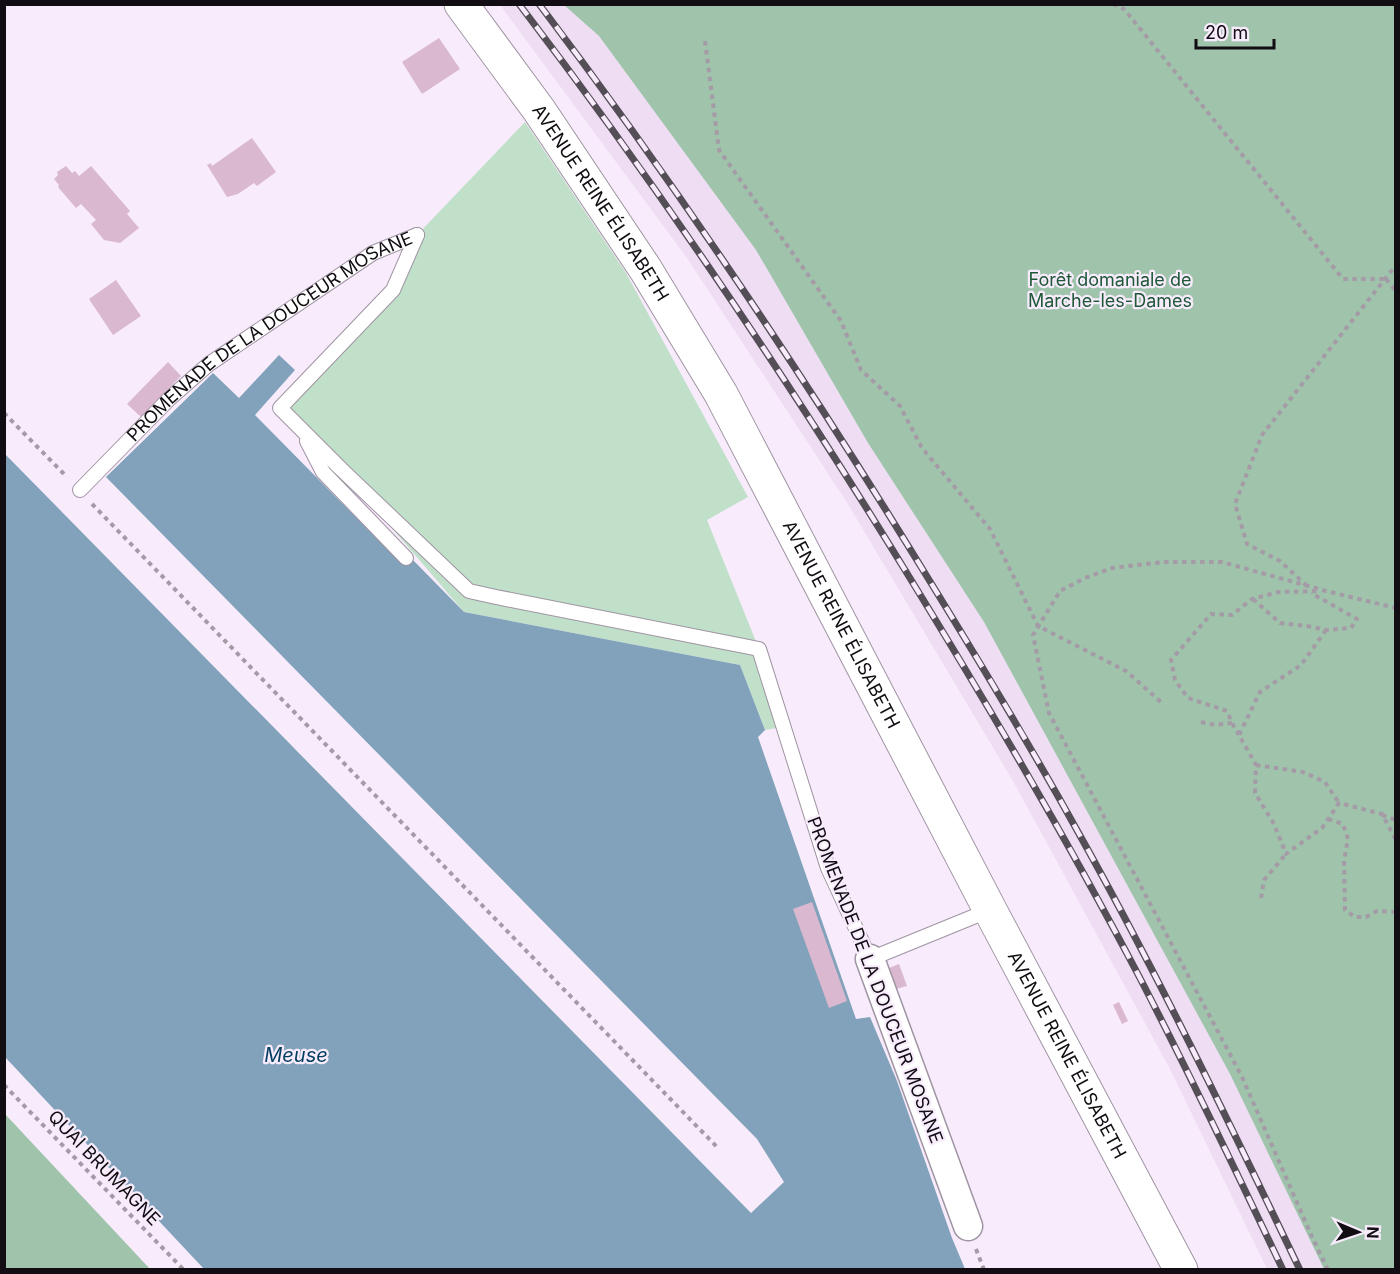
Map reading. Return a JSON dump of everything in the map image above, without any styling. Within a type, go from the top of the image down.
[{"type":"main road","name":"AVENUE REINE ÉLISABETH","points":[[461,4],[539,110],[602,204],[646,270],[721,394],[990,910],[1181,1269]]},
{"type":"street","name":"PROMENADE DE LA DOUCEUR MOSANE","points":[[870,959],[968,1226]]},
{"type":"lane","name":"PROMENADE DE LA DOUCEUR MOSANE","points":[[80,490],[169,399],[209,364],[373,253],[417,234],[393,290],[280,408],[469,591],[759,649],[828,868],[870,959]]},
{"type":"lane","points":[[300,428],[323,472],[406,558]]},
{"type":"lane","points":[[870,959],[990,910]]},
{"type":"path","points":[[1113,4],[1124,9],[1343,279],[1386,279]]},
{"type":"path","points":[[705,41],[719,150],[841,321],[861,370],[900,406],[922,448],[990,530],[1038,626],[1126,671],[1161,702]]},
{"type":"path","points":[[1307,586],[1280,561],[1247,544],[1235,504],[1262,435],[1395,265]]},
{"type":"path","points":[[1386,279],[1395,291]]},
{"type":"path","points":[[4,413],[717,1147]]},
{"type":"path","points":[[1328,1269],[1242,1077],[1049,713],[1033,635],[1060,591],[1112,568],[1163,562],[1222,562],[1395,609]]},
{"type":"path","points":[[1286,854],[1275,824],[1255,793],[1256,765],[1227,711],[1188,698],[1176,680],[1172,660],[1211,614],[1232,615],[1252,599],[1279,592],[1326,591]]},
{"type":"path","points":[[1252,599],[1280,623],[1326,630],[1351,628],[1357,619],[1309,592]]},
{"type":"path","points":[[1239,735],[1260,692],[1301,665],[1326,630]]},
{"type":"path","points":[[1201,722],[1215,725],[1232,723]]},
{"type":"path","points":[[1256,765],[1303,772],[1325,782],[1339,803],[1382,814],[1395,820]]},
{"type":"path","points":[[1261,897],[1264,879],[1286,854],[1322,828],[1339,803]]},
{"type":"path","points":[[1382,814],[1395,840]]},
{"type":"path","points":[[1328,819],[1343,824],[1348,839],[1344,861],[1345,910],[1355,917],[1366,916],[1377,911],[1395,912]]},
{"type":"path","name":"QUAI BRUMAGNE","points":[[4,1085],[184,1269]]},
{"type":"shaded area","points":[[500,5],[564,5],[599,36],[756,250],[868,443],[984,622],[1230,1074],[1324,1269],[1267,1269],[1170,1069],[1013,781],[846,501],[687,258]]},
{"type":"green space","name":"Forêt domaniale de Marche-les-Dames","points":[[564,5],[1395,5],[1395,1269],[1324,1269],[1230,1074],[984,622],[868,443],[756,250],[599,36]]},
{"type":"green space","points":[[525,122],[626,273],[748,497],[707,520],[759,649],[783,727],[765,730],[740,665],[464,612],[341,469],[280,408],[393,290],[417,235]]},
{"type":"green space","points":[[5,1114],[150,1269],[5,1269]]},
{"type":"water","name":"Meuse","points":[[279,355],[295,370],[255,415],[403,565],[412,559],[464,612],[740,665],[765,730],[758,737],[856,1019],[870,1017],[897,1081],[965,1269],[204,1269],[5,1057],[4,453],[751,1213],[784,1182],[757,1139],[106,477],[213,373],[239,398]]},
{"type":"building","points":[[439,38],[460,69],[422,94],[402,62]]},
{"type":"building","points":[[252,138],[276,172],[257,186],[254,183],[238,194],[227,197],[207,165],[211,163],[212,166]]},
{"type":"building","points":[[66,166],[72,173],[75,171],[79,176],[91,166],[130,211],[127,214],[139,228],[120,243],[104,240],[91,224],[96,220],[81,204],[76,208],[58,187],[54,179],[58,175],[57,172]]},
{"type":"building","points":[[116,280],[141,316],[113,335],[89,299]]},
{"type":"building","points":[[168,362],[181,376],[141,417],[127,404]]},
{"type":"building","points":[[812,902],[847,1001],[829,1008],[793,909]]},
{"type":"building","points":[[899,964],[907,986],[896,989],[889,968]]},
{"type":"building","points":[[1119,1002],[1128,1021],[1122,1024],[1113,1005]]},
{"type":"railway","points":[[519,4],[671,212],[767,353],[860,497],[967,672],[1057,826],[1142,982],[1283,1270]]},
{"type":"railway","points":[[539,4],[640,142],[738,282],[878,497],[982,667],[1108,886],[1165,994],[1300,1270]]}]
